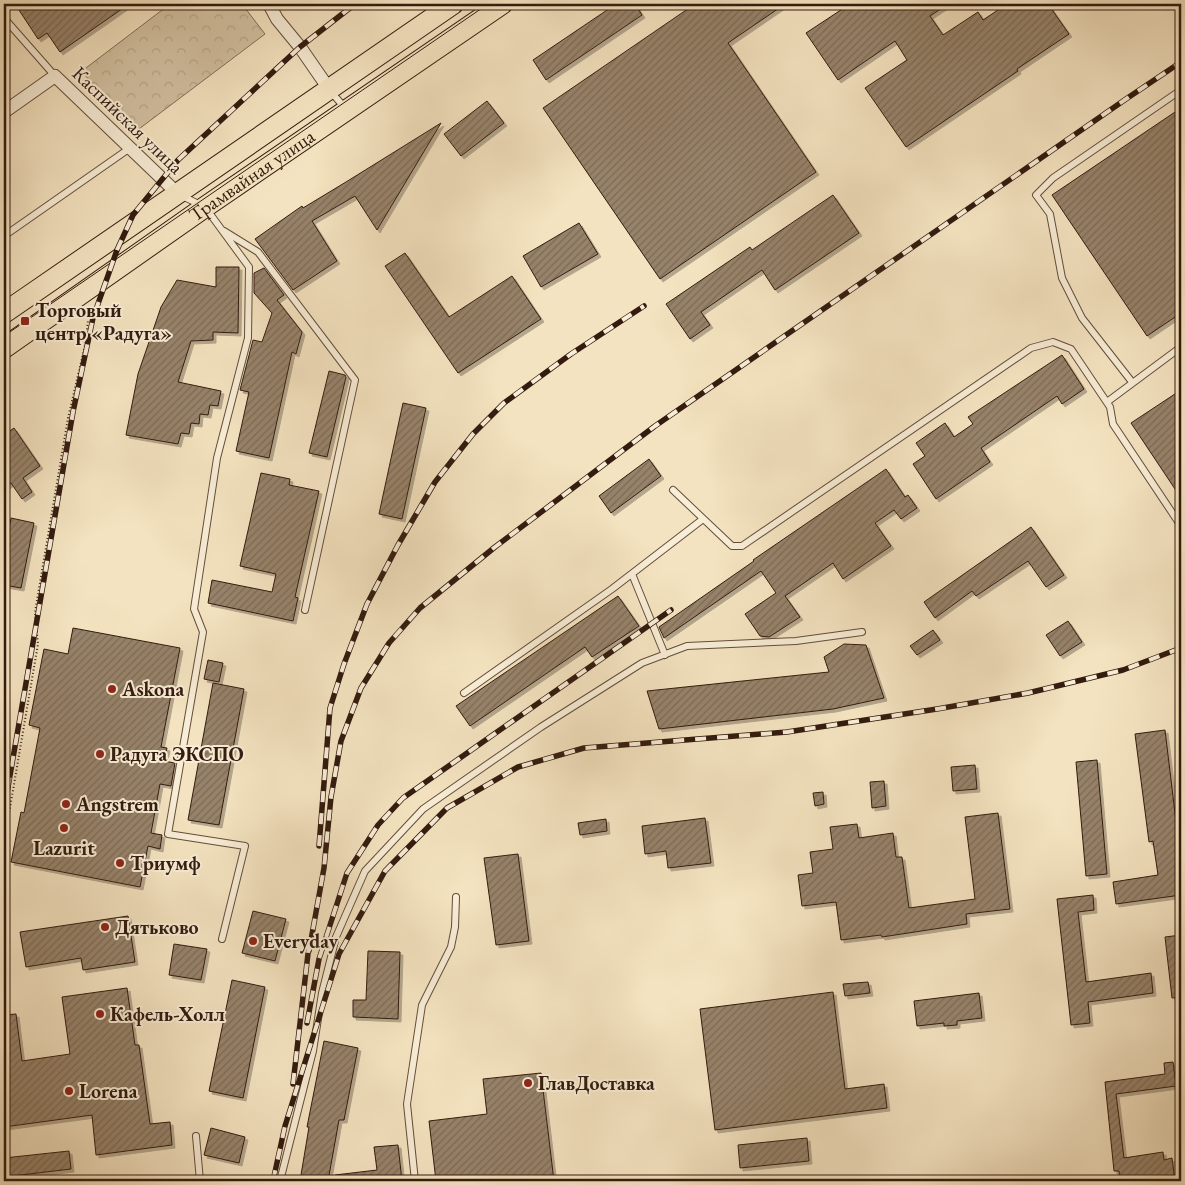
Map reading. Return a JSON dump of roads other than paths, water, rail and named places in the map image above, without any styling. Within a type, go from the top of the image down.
[{"type":"main road","name":"Трамвайная улица","points":[[4,313],[453,4]]},
{"type":"main road","name":"Трамвайная улица","points":[[4,348],[205,207],[502,4]]},
{"type":"street","points":[[269,4],[277,19],[300,47],[329,89]]},
{"type":"street","name":"Каспийская улица","points":[[4,112],[55,76],[177,193]]},
{"type":"lane","points":[[4,18],[55,76]]},
{"type":"lane","points":[[329,89],[347,110]]},
{"type":"lane","points":[[1132,382],[1082,318],[1062,278],[1050,214],[1036,195],[1053,178],[1181,90]]},
{"type":"lane","points":[[4,236],[130,148]]},
{"type":"lane","points":[[177,193],[205,207],[249,267],[248,338],[217,458],[194,609],[203,632],[168,834],[245,846],[222,938]]},
{"type":"lane","points":[[221,229],[258,252],[355,380],[305,610]]},
{"type":"lane","points":[[672,490],[732,546],[742,546],[1030,348],[1054,342],[1071,350],[1107,402],[1110,407],[1113,424],[1181,526]]},
{"type":"lane","points":[[1107,402],[1181,347]]},
{"type":"lane","points":[[464,692],[632,574],[703,518]]},
{"type":"lane","points":[[632,574],[665,655]]},
{"type":"lane","points":[[280,1181],[312,1051],[322,993],[336,936],[365,871],[423,809],[541,727],[642,663],[687,646],[796,641],[862,632]]},
{"type":"lane","points":[[415,1181],[407,1104],[422,1005],[450,947],[455,927],[456,897]]},
{"type":"lane","points":[[196,1136],[200,1181]]},
{"type":"tram line","points":[[4,336],[488,4]]},
{"type":"railway","points":[[4,810],[73,412],[93,318],[117,250],[133,215],[178,160],[300,47],[355,4]]},
{"type":"railway","points":[[309,951],[324,868],[331,797],[341,741],[361,688],[389,643],[420,608],[495,547],[655,426],[1181,62]]},
{"type":"railway","points":[[319,846],[330,708],[344,664],[367,604],[398,545],[435,482],[473,434],[504,403],[571,354],[644,306]]},
{"type":"railway","points":[[307,1023],[319,959],[347,873],[378,825],[403,798],[671,610]]},
{"type":"railway","points":[[273,1181],[285,1126],[339,954],[385,871],[447,808],[518,767],[584,748],[787,732],[937,709],[1028,693],[1123,670],[1181,648]]},
{"type":"railway","points":[[293,1084],[309,945]]},
{"type":"place","name":"Торговый центр «Радуга»","points":[[25,321]]},
{"type":"place","name":"Askona","points":[[112,689]]},
{"type":"place","name":"Радуга ЭКСПО","points":[[100,754]]},
{"type":"place","name":"Angstrem","points":[[66,804]]},
{"type":"place","name":"Lazurit","points":[[64,828]]},
{"type":"place","name":"Триумф","points":[[120,863]]},
{"type":"place","name":"Дятьково","points":[[105,927]]},
{"type":"place","name":"Everyday","points":[[253,941]]},
{"type":"place","name":"Кафель-Холл","points":[[100,1014]]},
{"type":"place","name":"ГлавДоставка","points":[[528,1083]]},
{"type":"place","name":"Lorena","points":[[69,1091]]}]
